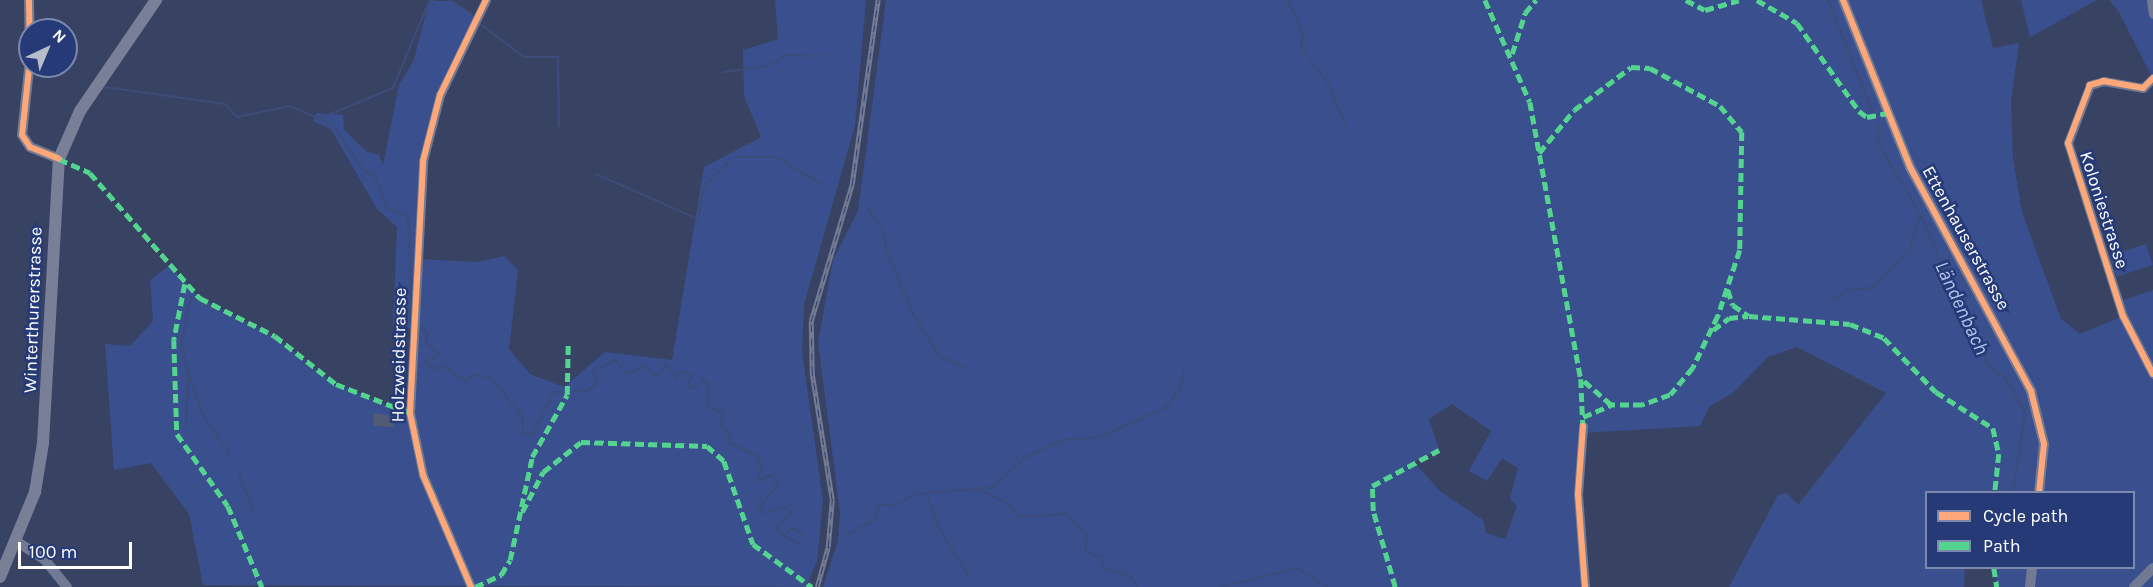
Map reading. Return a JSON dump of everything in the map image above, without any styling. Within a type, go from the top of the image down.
[{"type":"main road","name":"Winterthurerstrasse","points":[[0,577],[19,543],[43,443],[59,159],[80,111],[156,0]]},
{"type":"street","points":[[29,0],[30,60],[22,135],[30,147],[59,159]]},
{"type":"street","name":"Holzweidstrasse","points":[[471,587],[440,521],[411,425],[419,185],[440,95],[486,0]]},
{"type":"street","name":"Ettenhauserstrasse","points":[[1843,0],[1910,167],[2031,391],[2044,444],[2039,491]]},
{"type":"street","points":[[2151,0],[2153,14]]},
{"type":"street","name":"Koloniestrasse","points":[[2153,78],[2146,87],[2104,81],[2090,85],[2068,143],[2123,316],[2153,374]]},
{"type":"street","points":[[1583,426],[1578,494],[1585,587]]},
{"type":"street","points":[[19,543],[45,560],[67,587]]},
{"type":"street","points":[[2134,587],[2153,568]]},
{"type":"street","points":[[2030,587],[2031,569]]},
{"type":"shaded area","points":[[775,0],[866,0],[855,125],[804,305],[802,352],[823,501],[817,561],[806,587],[203,585],[189,514],[151,463],[114,470],[105,344],[130,346],[153,321],[150,280],[170,265],[200,298],[275,336],[330,380],[404,413],[409,413],[419,259],[478,262],[504,256],[518,270],[509,349],[530,374],[564,387],[605,352],[672,360],[704,167],[761,137],[744,96],[743,50],[778,39]]},
{"type":"shaded area","points":[[886,0],[1981,0],[1993,48],[2019,43],[2011,102],[2013,158],[2022,212],[2061,319],[2080,334],[2123,316],[2118,302],[2153,290],[2153,587],[1997,587],[1994,569],[2135,569],[2135,491],[1925,491],[1925,569],[1965,569],[1964,587],[1729,587],[1778,495],[1787,493],[1798,505],[1886,393],[1797,347],[1768,357],[1734,392],[1709,407],[1700,426],[1582,433],[1579,475],[1585,587],[823,587],[838,541],[840,512],[818,342],[833,260],[858,211]],"holes":[[[1452,404],[1491,431],[1469,471],[1487,481],[1502,458],[1518,468],[1510,499],[1517,506],[1505,539],[1486,533],[1483,520],[1441,492],[1414,462],[1439,450],[1429,419]]]},
{"type":"shaded area","points":[[2021,0],[2097,0],[2030,37]]},
{"type":"shaded area","points":[[2109,0],[2153,0],[2153,79],[2119,12]]},
{"type":"shaded area","points":[[429,1],[454,1],[476,18],[450,69],[423,161],[412,326],[403,334],[396,333],[393,324],[397,227],[377,209],[331,129],[313,121],[316,113],[343,115],[344,130],[366,151],[379,155],[383,165],[399,85],[414,60]]},
{"type":"shaded area","points":[[2146,244],[2153,265],[2117,277],[2110,256]]},
{"type":"building","points":[[374,413],[393,416],[393,427],[373,426]]},
{"type":"waterway","points":[[321,118],[393,88],[429,1],[435,0]]},
{"type":"waterway","points":[[450,0],[473,15]]},
{"type":"waterway","points":[[1288,0],[1303,34],[1301,47],[1328,83],[1346,127]]},
{"type":"waterway","name":"Ländenbach","points":[[1828,0],[1872,111]]},
{"type":"waterway","points":[[479,23],[524,57],[558,57],[559,126]]},
{"type":"waterway","points":[[724,72],[767,66],[788,55],[809,56]]},
{"type":"waterway","points":[[105,87],[225,104],[237,117],[290,106],[333,125],[364,171],[375,176],[386,207],[408,217],[411,313],[403,319],[410,323]]},
{"type":"waterway","name":"Ländenbach","points":[[1878,123],[1878,143],[1921,215],[1966,323],[1990,367],[2006,379],[2025,412],[2013,491]]},
{"type":"waterway","points":[[736,157],[777,157],[821,184]]},
{"type":"waterway","points":[[596,174],[698,219],[704,186],[729,162]]},
{"type":"waterway","points":[[867,208],[885,234],[885,246],[913,313],[939,356],[965,367]]},
{"type":"waterway","points":[[1830,301],[1848,290],[1873,288],[1910,248],[1921,215]]},
{"type":"waterway","points":[[230,454],[203,415],[186,365],[182,340],[191,297],[274,337],[313,370]]},
{"type":"waterway","points":[[421,328],[428,334],[426,343],[439,354],[424,363],[437,369],[442,365],[466,381],[474,375],[490,377],[523,417],[523,434],[532,435],[553,392],[563,393]]},
{"type":"waterway","points":[[574,391],[589,390],[597,383],[593,370],[615,360],[627,374],[644,366],[656,376],[666,365],[676,378],[683,371],[692,376],[688,386],[696,388],[702,379],[708,383],[709,408],[724,413],[719,425],[731,435],[727,442],[758,457],[762,468],[757,481],[772,475],[778,485],[758,509],[767,513],[783,506],[791,512],[776,530],[783,536],[794,527],[806,538]]},
{"type":"waterway","points":[[977,489],[994,487],[1024,458],[1062,440],[1100,437],[1165,408],[1180,389],[1184,371]]},
{"type":"waterway","points":[[186,429],[188,373]]},
{"type":"waterway","points":[[238,471],[254,513]]},
{"type":"waterway","points":[[845,536],[876,519],[879,504],[895,506],[916,494],[977,489],[1008,503],[1018,517],[1066,514],[1087,534],[1085,552],[1101,557],[1105,569],[1131,576],[1137,587]]},
{"type":"waterway","points":[[927,496],[938,526],[968,575]]},
{"type":"waterway","points":[[783,536],[802,545]]},
{"type":"waterway","points":[[1222,587],[1296,568],[1328,587]]},
{"type":"railway","points":[[817,587],[828,547],[832,500],[812,374],[811,321],[852,184],[878,0]]},
{"type":"marked path","points":[[1485,0],[1530,102],[1581,379],[1583,426]]},
{"type":"marked path","points":[[1512,54],[1525,13],[1536,0]]},
{"type":"marked path","points":[[1686,0],[1705,10],[1739,0]]},
{"type":"marked path","points":[[1757,0],[1797,23],[1859,111],[1867,117],[1888,113]]},
{"type":"marked path","points":[[1539,153],[1574,110],[1631,67],[1650,68],[1720,106],[1742,132],[1740,250],[1718,316],[1693,368],[1670,395],[1642,405],[1611,405],[1581,379]]},
{"type":"marked path","points":[[59,159],[90,173],[200,298],[275,336],[336,384],[410,413]]},
{"type":"marked path","points":[[185,284],[174,340],[177,434],[228,506],[262,587]]},
{"type":"marked path","points":[[1728,290],[1733,305],[1749,316],[1850,324],[1884,338],[1936,392],[1993,428],[1999,454],[1995,491]]},
{"type":"marked path","points":[[1713,330],[1729,318],[1748,316]]},
{"type":"marked path","points":[[475,587],[501,575],[510,560],[532,457],[567,395],[568,342]]},
{"type":"marked path","points":[[1583,417],[1611,405]]},
{"type":"marked path","points":[[522,512],[543,472],[581,442],[707,446],[724,461],[753,544],[812,587]]},
{"type":"marked path","points":[[1395,587],[1373,511],[1372,486],[1439,450]]},
{"type":"marked path","points":[[1994,569],[1997,587]]},
{"type":"cycle path","points":[[29,0],[30,60],[22,135],[30,147],[59,159]]},
{"type":"cycle path","points":[[471,587],[423,475],[410,413],[423,161],[440,95],[486,0]]},
{"type":"cycle path","points":[[1843,0],[1910,167],[2031,391],[2044,444],[2039,491]]},
{"type":"cycle path","points":[[2153,78],[2143,88],[2104,81],[2090,85],[2068,143],[2123,316],[2153,374]]},
{"type":"cycle path","points":[[1583,426],[1578,494],[1585,587]]}]
